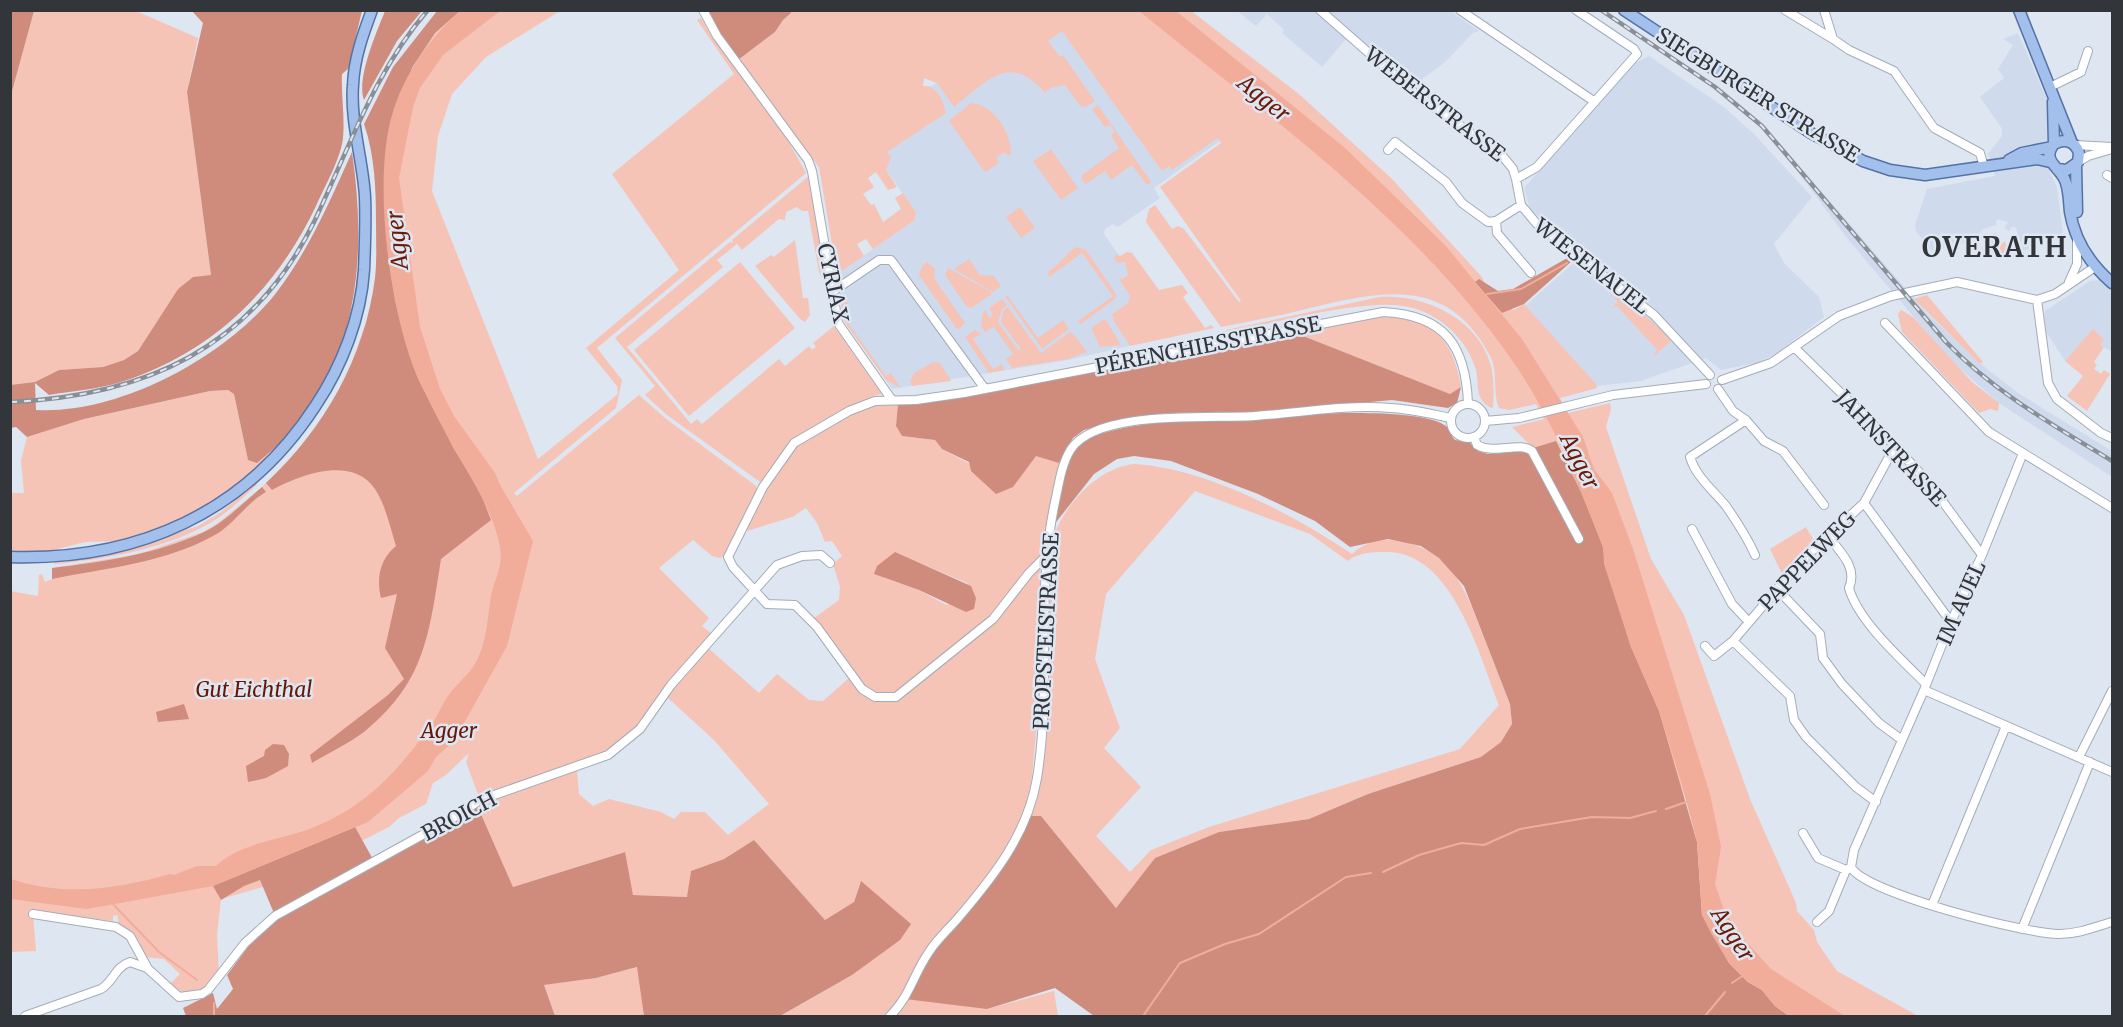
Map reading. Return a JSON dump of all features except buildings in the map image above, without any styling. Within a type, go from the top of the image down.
[{"type":"main road","points":[[10,557],[64,556],[106,550],[175,528],[207,511],[249,482],[276,458],[300,430],[338,366],[360,300],[365,197],[352,86],[363,36],[372,10]]},
{"type":"main road","name":"SIEGBURGER STRASSE","points":[[1624,10],[1811,133],[1863,161],[1890,170],[1924,175],[2037,159],[2054,165]]},
{"type":"main road","points":[[2019,10],[2079,153],[2076,228]]},
{"type":"main road","points":[[2052,92],[2054,165],[2066,182],[2071,215],[2082,248],[2095,267],[2112,283]]},
{"type":"main road","points":[[2053,145],[2066,140],[2074,144]]},
{"type":"main road","name":"SIEGBURGER STRASSE","points":[[2002,163],[2022,153],[2053,145]]},
{"type":"main road","points":[[2054,165],[2067,170],[2077,164]]},
{"type":"street","name":"CYRIAX","points":[[703,10],[717,36],[808,159],[838,322],[892,400]]},
{"type":"street","name":"WEBERSTRASSE","points":[[1320,10],[1419,97],[1500,153],[1513,169],[1516,179]]},
{"type":"street","points":[[1460,10],[1595,102]]},
{"type":"street","points":[[1516,179],[1537,167],[1637,54],[1634,49],[1576,10]]},
{"type":"street","points":[[1785,10],[1849,50],[1894,71],[1934,128],[1980,153],[1984,167]]},
{"type":"street","points":[[1824,10],[1833,39]]},
{"type":"street","points":[[2052,92],[2081,72],[2088,51]]},
{"type":"street","points":[[1388,150],[1395,142],[1446,182],[1462,203],[1488,222],[1496,221],[1521,205]]},
{"type":"street","points":[[2074,144],[2112,148]]},
{"type":"street","points":[[2077,164],[2088,156],[2112,148]]},
{"type":"street","name":"WIESENAUEL","points":[[1516,179],[1521,205],[1536,224],[1654,315],[1710,375]]},
{"type":"street","points":[[1496,221],[1497,233],[1531,273]]},
{"type":"street","points":[[2066,288],[2077,264],[2076,228]]},
{"type":"street","points":[[832,292],[879,260],[891,260],[985,389]]},
{"type":"street","points":[[1485,421],[1519,418],[1625,393],[1706,384],[1712,389],[1771,363],[1848,311],[1945,283],[1971,284],[2037,300],[2048,298],[2066,288],[2095,267]]},
{"type":"street","points":[[2037,300],[2048,383],[2057,399],[2112,438]]},
{"type":"street","name":"PÉRENCHIESSTRASSE","points":[[892,400],[916,400],[985,389],[1383,312],[1416,316],[1444,334],[1455,348],[1466,369],[1468,404]]},
{"type":"street","points":[[1886,323],[1989,432],[2112,508]]},
{"type":"street","name":"JAHNSTRASSE","points":[[1794,347],[1895,446],[1929,483],[1982,555]]},
{"type":"street","points":[[1706,384],[1710,375],[1718,374],[1720,384],[1733,411],[1746,420],[1764,441],[1783,451],[1824,504]]},
{"type":"street","points":[[892,400],[875,400],[849,411],[794,443],[763,487],[728,557],[733,567],[753,590],[767,604],[795,605],[817,627],[862,689],[875,697],[886,699],[896,697],[993,619],[1029,573],[1047,555]]},
{"type":"street","points":[[1468,404],[1479,408],[1485,421],[1481,433],[1474,437],[1464,438],[1455,433],[1451,418],[1457,408],[1468,404]]},
{"type":"street","name":"PROPSTEISTRASSE","points":[[890,1017],[905,999],[929,952],[990,881],[1012,846],[1030,806],[1037,777],[1043,708],[1043,597],[1052,514],[1066,459],[1081,438],[1108,426],[1170,417],[1251,416],[1341,408],[1391,408],[1451,418]]},
{"type":"street","points":[[1746,420],[1690,457],[1702,480],[1726,507],[1748,538],[1755,555]]},
{"type":"street","points":[[1474,437],[1477,445],[1491,450],[1521,447],[1532,451],[1580,539]]},
{"type":"street","name":"PAPPELWEG","points":[[1705,646],[1714,656],[1733,641],[1777,589],[1828,536],[1864,503],[1895,446]]},
{"type":"street","name":"IM AUEL","points":[[1817,922],[1829,911],[1849,869],[1850,858],[1925,687],[1950,622],[1982,555],[2023,453]]},
{"type":"street","points":[[1864,503],[1950,622]]},
{"type":"street","points":[[1692,529],[1732,604],[1749,622]]},
{"type":"street","points":[[1828,536],[1852,570],[1854,578],[1849,588],[1862,614],[1925,687],[2006,726],[2112,771]]},
{"type":"street","points":[[753,590],[785,561],[821,555],[830,563]]},
{"type":"street","points":[[1777,589],[1820,634],[1823,658],[1842,684],[1879,723],[1902,740]]},
{"type":"street","name":"BROICH","points":[[33,914],[116,927],[129,936],[147,968],[179,997],[202,994],[214,985],[245,943],[275,916],[455,818],[480,800],[609,756],[640,729],[670,685],[753,590]]},
{"type":"street","points":[[1733,641],[1790,696],[1794,720],[1806,737],[1856,787],[1876,802]]},
{"type":"street","points":[[2079,757],[2112,691]]},
{"type":"street","points":[[1932,905],[2006,726]]},
{"type":"street","points":[[2022,929],[2090,762]]},
{"type":"street","points":[[1803,832],[1818,858],[1932,905],[2022,929],[2056,934],[2074,934],[2112,922]]},
{"type":"street","points":[[25,1017],[101,989],[123,964],[130,962],[147,968]]},
{"type":"shaded area","points":[[790,10],[791,13],[775,32],[738,60],[713,26],[706,11]]},
{"type":"shaded area","points":[[10,11],[34,11],[11,95]]},
{"type":"shaded area","points":[[192,11],[362,11],[348,69],[342,74],[343,138],[336,164],[300,236],[261,291],[238,315],[212,336],[184,354],[154,370],[121,382],[49,395],[35,383],[36,410],[68,409],[101,403],[135,392],[200,359],[229,339],[255,317],[288,277],[318,225],[352,152],[357,196],[356,281],[348,322],[335,361],[316,398],[290,432],[257,463],[248,460],[234,394],[228,390],[210,391],[84,419],[27,437],[16,427],[11,428],[10,385],[35,382],[59,370],[103,367],[124,360],[138,351],[178,289],[193,277],[211,275],[187,92],[203,23]]},
{"type":"shaded area","points":[[385,11],[422,11],[397,41],[364,100],[362,91],[365,68]]},
{"type":"shaded area","points":[[437,11],[460,11],[435,33],[412,68],[384,197],[395,300],[419,380],[454,449],[479,489],[491,520],[441,559],[428,633],[412,675],[400,694],[385,713],[364,732],[312,763],[310,755],[388,695],[404,679],[385,648],[397,594],[381,598],[379,583],[383,563],[396,546],[385,509],[375,489],[365,479],[353,473],[340,470],[325,471],[297,479],[272,490],[266,483],[287,462],[323,415],[338,390],[362,336],[370,307],[376,257],[374,173],[371,148],[364,124],[393,67]]},
{"type":"shaded area","points":[[1024,11],[1242,125],[1154,188],[1160,198],[1118,227],[1113,224],[1105,229],[1104,234],[1128,268],[1128,275],[1119,279],[1130,296],[1128,303],[1112,314],[1130,346],[1068,360],[892,389],[843,319],[837,274],[915,220],[916,212],[886,170],[885,152],[923,86],[932,86],[958,69]]},
{"type":"shaded area","points":[[1237,11],[1455,11],[1453,13],[1479,31],[1473,33],[1445,62],[1409,89],[1347,38],[1322,67],[1282,33],[1284,30],[1267,14],[1256,26]]},
{"type":"shaded area","points":[[2018,33],[2050,106],[2050,139],[2038,147],[2040,162],[2048,167],[2057,187],[2063,233],[2061,236],[2022,250],[2016,228],[2013,226],[2009,231],[2004,228],[2008,222],[1997,219],[1996,225],[1983,229],[1975,240],[1932,251],[1916,231],[1915,225],[1927,189],[1995,176],[1988,154],[2002,136],[2002,129],[1980,97],[2004,78],[1998,69],[2013,45],[2003,39]]},
{"type":"shaded area","points":[[1649,56],[1724,107],[1753,133],[1812,197],[1774,244],[1784,263],[1819,297],[1824,317],[1778,352],[1760,362],[1721,370],[1706,358],[1641,381],[1597,386],[1525,306],[1579,258],[1569,244],[1530,209],[1524,188],[1635,63]]},
{"type":"shaded area","points":[[1794,160],[1927,313],[1976,360],[2018,393],[2112,451],[2112,477],[1999,403],[1951,361],[1846,237],[1791,162]]},
{"type":"shaded area","points":[[1569,257],[1573,260],[1524,304],[1502,313],[1475,282],[1479,279],[1498,291],[1513,289]]},
{"type":"shaded area","points":[[2100,280],[2112,291],[2112,352],[2100,345],[2093,330],[2065,361],[2043,327],[2045,311],[2090,281]]},
{"type":"shaded area","points":[[1293,332],[1450,394],[1461,387],[1457,403],[1448,408],[1392,400],[1258,412],[1167,413],[1116,421],[1084,430],[1073,438],[1059,463],[1036,456],[1013,487],[996,494],[971,471],[969,462],[942,449],[935,440],[902,436],[896,426],[898,404]]},
{"type":"shaded area","points":[[1343,413],[1398,414],[1429,419],[1448,428],[1455,440],[1469,442],[1478,451],[1488,454],[1523,451],[1556,441],[1582,494],[1603,547],[1605,564],[1631,647],[1659,711],[1697,842],[1702,915],[1729,963],[1789,1016],[1094,1016],[1055,988],[987,1009],[905,999],[929,952],[953,924],[1031,816],[1041,816],[1116,908],[1155,858],[1219,832],[1309,819],[1368,794],[1481,757],[1501,742],[1512,724],[1510,704],[1464,586],[1439,558],[1421,546],[1388,539],[1350,547],[1315,521],[1258,494],[1171,461],[1134,456],[1117,459],[1094,474],[1053,526],[1069,461],[1081,444],[1099,434],[1128,427],[1205,418]]},
{"type":"shaded area","points":[[262,487],[266,492],[220,532],[194,545],[155,559],[52,579],[52,568],[110,560],[186,540],[212,528]]},
{"type":"shaded area","points":[[895,552],[971,586],[976,598],[974,609],[966,612],[919,590],[874,574],[877,566]]},
{"type":"shaded area","points":[[184,704],[189,719],[158,722],[156,712]]},
{"type":"shaded area","points":[[273,744],[284,745],[289,754],[288,766],[266,778],[248,782],[246,766],[264,756],[265,750]]},
{"type":"shaded area","points":[[477,805],[513,887],[625,852],[633,895],[687,897],[691,871],[724,859],[754,840],[825,920],[854,902],[861,881],[911,924],[900,940],[852,975],[780,1016],[644,1016],[637,967],[596,978],[544,985],[555,1016],[186,1016],[183,1008],[213,993],[217,1009],[233,989],[227,975],[248,947],[276,918],[260,880],[244,886],[221,900],[213,886],[355,827],[375,863]]},
{"type":"green space","points":[[1190,10],[1300,95],[1391,178],[1482,277],[1492,300],[1514,310],[1524,304],[1596,384],[1597,388],[1560,398],[1568,413],[1610,403],[1611,409],[1606,427],[1651,559],[1684,615],[1750,799],[1796,903],[1797,911],[1814,930],[1817,942],[1837,971],[1918,1016],[1798,1016],[1736,969],[1693,818],[1678,780],[1533,448],[1512,427],[1544,419],[1536,404],[1509,410],[1499,408],[1494,367],[1489,354],[1471,328],[1451,310],[1429,299],[1405,295],[1379,295],[1353,298],[1221,327],[1146,222],[1149,209],[1155,205],[1172,229],[1178,226],[1184,229],[1239,302],[1241,301],[1160,187],[1221,143],[1218,138],[1172,170],[1169,166],[1162,171],[1062,31],[1048,41],[1060,57],[1063,55],[1095,101],[1085,107],[1080,106],[1065,85],[1050,88],[1045,93],[1032,80],[1009,72],[987,81],[954,107],[937,83],[924,78],[923,86],[936,91],[946,113],[887,152],[891,157],[886,170],[897,187],[888,190],[876,172],[868,178],[874,187],[863,194],[871,205],[874,204],[883,222],[901,209],[895,198],[903,193],[916,212],[915,220],[873,249],[866,239],[857,244],[864,256],[837,274],[819,167],[738,60],[775,32],[791,13],[790,11]]},
{"type":"green space","points":[[34,11],[136,11],[198,38],[187,92],[211,276],[193,277],[178,289],[138,351],[124,360],[103,367],[59,370],[35,382],[11,385],[11,95]]},
{"type":"green space","name":"Gut Eichthal","points":[[445,11],[560,11],[486,57],[452,94],[438,136],[432,191],[538,459],[618,394],[617,386],[586,348],[679,270],[612,174],[734,74],[697,20],[701,18],[787,139],[806,173],[597,348],[622,380],[616,408],[514,493],[517,496],[639,395],[665,418],[756,486],[757,490],[725,555],[720,558],[712,556],[693,540],[659,568],[709,618],[702,626],[712,634],[636,729],[606,754],[479,797],[466,762],[469,753],[446,775],[433,783],[426,804],[399,818],[389,827],[280,882],[221,899],[217,935],[219,973],[205,990],[187,994],[169,985],[180,974],[164,959],[145,957],[134,935],[119,923],[117,915],[113,916],[113,921],[54,913],[33,914],[36,951],[11,952],[10,591],[38,596],[39,575],[42,574],[45,582],[52,579],[52,568],[139,554],[203,532],[218,523],[262,487],[303,445],[329,408],[349,371],[364,328],[385,306],[377,224],[374,138]]},
{"type":"green space","points":[[971,103],[988,109],[994,115],[1005,130],[1011,146],[1011,154],[1008,156],[1005,152],[996,158],[999,163],[987,171],[984,171],[949,121]]},
{"type":"green space","points":[[1098,105],[1151,182],[1147,185],[1132,165],[1111,180],[1105,171],[1086,184],[1082,180],[1082,175],[1119,148],[1111,136],[1115,132],[1110,125],[1105,127],[1092,109]]},
{"type":"green space","points":[[1051,149],[1078,188],[1061,200],[1033,161]]},
{"type":"green space","points":[[809,176],[827,277],[822,278],[819,272],[808,211],[802,211],[797,207],[786,212],[785,220],[779,219],[742,250],[737,244],[717,260],[723,267],[627,347],[691,424],[697,419],[702,424],[779,359],[785,366],[809,346],[812,350],[816,347],[813,343],[834,326],[882,394],[873,396],[814,427],[760,482],[667,415],[645,395],[655,386],[615,338],[730,242],[733,243],[732,240]]},
{"type":"green space","points":[[1020,207],[1035,228],[1021,238],[1006,217]]},
{"type":"green space","points":[[1994,233],[1999,235],[1995,242],[1999,246],[2005,241],[2007,249],[1998,258],[1991,258],[1982,249],[1985,238]]},
{"type":"green space","points":[[795,240],[803,298],[808,298],[810,315],[805,322],[755,266],[771,255],[774,257]]},
{"type":"green space","points":[[1076,247],[1086,250],[1116,294],[1115,299],[1081,324],[1077,322],[1113,296],[1082,253],[1049,277],[1048,272]]},
{"type":"green space","points":[[1127,252],[1132,253],[1159,290],[1182,285],[1188,293],[1183,297],[1205,328],[1211,325],[1214,328],[1130,346],[1113,320],[1112,314],[1128,303],[1130,296],[1119,279],[1128,275],[1125,262],[1118,263],[1114,259],[1116,255],[1120,256]]},
{"type":"green space","points":[[969,259],[980,275],[994,276],[1001,286],[993,292],[954,269]]},
{"type":"green space","points":[[740,262],[795,328],[689,416],[634,350]]},
{"type":"green space","points":[[927,262],[935,269],[934,278],[965,323],[959,329],[956,328],[919,275],[922,266]]},
{"type":"green space","points":[[948,268],[992,294],[971,308],[966,306],[945,275]]},
{"type":"green space","points":[[1615,290],[1671,338],[1672,340],[1653,357],[1657,350],[1617,306],[1611,308],[1618,302],[1611,294]]},
{"type":"green space","points":[[839,293],[847,301],[850,316],[846,320],[886,376],[891,373],[901,388],[886,380],[844,321]]},
{"type":"green space","points":[[1007,295],[1038,338],[1063,320],[1069,329],[1042,349],[1005,296]]},
{"type":"green space","points":[[1927,295],[1983,362],[1980,364],[1914,299]]},
{"type":"green space","points":[[1380,297],[1397,297],[1431,305],[1462,322],[1484,349],[1491,366],[1494,387],[1493,408],[1489,407],[1480,397],[1476,370],[1459,338],[1441,322],[1420,310],[1391,305],[1370,305],[1294,317],[1229,332],[1226,330]]},
{"type":"green space","points":[[1002,299],[1007,305],[1002,309],[998,322],[1018,350],[1021,349],[1001,322],[1003,311],[1008,307],[1041,353],[1070,332],[1087,352],[1068,359],[1012,368],[1006,359],[1013,354],[994,327],[985,332],[981,326],[983,312],[986,310],[989,318],[993,315],[989,308]]},
{"type":"green space","points":[[1901,310],[1914,318],[1972,382],[1999,403],[1998,411],[1990,409],[1979,413],[1902,332],[1898,314]]},
{"type":"green space","points":[[1375,316],[1410,319],[1435,332],[1452,354],[1461,387],[1450,394],[1293,332]]},
{"type":"green space","points":[[1104,319],[1121,345],[1100,347],[1091,328]]},
{"type":"green space","points":[[2093,329],[2104,340],[2100,345],[2104,347],[2094,362],[2097,365],[2094,369],[2101,374],[2104,370],[2110,374],[2087,411],[2067,396],[2083,376],[2065,361]]},
{"type":"green space","points":[[975,330],[981,334],[973,339],[993,369],[1002,364],[1004,370],[989,373],[965,337]]},
{"type":"green space","points":[[933,362],[940,363],[951,381],[912,386],[910,381],[914,373]]},
{"type":"green space","points":[[228,390],[234,394],[248,460],[281,445],[237,486],[198,511],[157,530],[120,541],[85,542],[45,552],[11,553],[11,493],[24,493],[21,460],[27,437],[84,419],[210,391]]},
{"type":"green space","points":[[875,404],[898,404],[896,426],[902,436],[935,440],[942,449],[1013,487],[1036,455],[1059,463],[1041,549],[1038,708],[1032,777],[987,1009],[1054,991],[1058,1016],[780,1016],[852,975],[860,882],[854,902],[825,920],[754,840],[724,859],[691,871],[688,897],[633,895],[624,852],[513,887],[477,805],[577,770],[579,794],[593,806],[609,799],[661,812],[674,819],[681,812],[705,812],[728,835],[769,804],[714,740],[668,698],[668,693],[707,647],[759,693],[777,674],[809,700],[823,701],[848,679],[826,633],[814,618],[839,600],[840,587],[833,564],[842,556],[832,541],[825,542],[817,523],[806,508],[792,517],[747,531],[759,499],[783,460],[797,445],[825,427]],"holes":[[[915,561],[967,583],[976,598],[946,605],[919,590],[884,578]]]},
{"type":"green space","points":[[1135,464],[1163,468],[1220,484],[1276,509],[1352,554],[1368,543],[1386,540],[1417,546],[1432,553],[1444,563],[1463,588],[1510,704],[1512,724],[1501,743],[1481,757],[1368,794],[1309,819],[1219,832],[1155,858],[1116,908],[1041,816],[1031,816],[1038,795],[1047,727],[1049,680],[1047,612],[1051,545],[1067,510],[1086,488],[1109,472]],"holes":[[[1195,491],[1310,534],[1348,561],[1360,555],[1383,552],[1407,555],[1427,567],[1445,585],[1459,608],[1472,634],[1499,705],[1460,749],[1209,827],[1151,850],[1130,872],[1096,836],[1141,787],[1104,748],[1120,728],[1095,659],[1106,594]]]},
{"type":"green space","points":[[256,483],[257,485],[229,510],[193,532],[155,546],[114,556],[54,564],[54,561],[109,554],[198,526],[221,512]]},
{"type":"green space","points":[[1806,527],[1814,541],[1782,574],[1770,549]]},
{"type":"green space","points":[[638,967],[644,1016],[555,1016],[544,985],[596,978]]},
{"type":"water","points":[[460,11],[500,11],[443,55],[420,88],[413,107],[399,178],[420,327],[440,389],[454,416],[495,473],[533,541],[507,646],[454,741],[436,757],[428,771],[368,822],[213,886],[87,909],[11,899],[11,879],[31,885],[71,889],[130,884],[174,875],[197,866],[216,866],[225,858],[248,847],[300,832],[331,820],[364,799],[392,774],[430,727],[448,696],[479,657],[486,634],[491,595],[499,569],[500,547],[487,508],[432,408],[409,355],[393,287],[384,213],[386,144],[397,100],[403,85],[428,45]]},
{"type":"water","name":"Agger","points":[[1139,11],[1176,11],[1345,148],[1445,245],[1522,339],[1583,437],[1594,469],[1612,493],[1633,549],[1710,794],[1721,847],[1715,884],[1724,910],[1740,935],[1771,969],[1845,1016],[1789,1016],[1729,963],[1711,933],[1702,915],[1697,842],[1682,785],[1659,711],[1631,647],[1604,564],[1603,547],[1553,429],[1514,363],[1475,312],[1388,218],[1290,132]]},
{"type":"waterway","points":[[1487,294],[1521,289],[1567,263]]},
{"type":"waterway","points":[[1666,809],[1689,801]]},
{"type":"waterway","points":[[1383,872],[1419,855],[1461,843],[1484,845],[1520,829],[1592,817],[1630,818],[1656,811]]},
{"type":"waterway","points":[[1143,1016],[1180,963],[1225,944],[1259,934],[1346,877],[1371,873]]},
{"type":"waterway","points":[[113,904],[159,952],[197,980]]},
{"type":"waterway","points":[[1732,983],[1744,975]]},
{"type":"waterway","points":[[1705,1016],[1725,992]]},
{"type":"waterway","points":[[214,1003],[214,1016]]},
{"type":"railway","points":[[10,402],[59,398],[106,389],[149,376],[189,357],[226,333],[259,302],[289,266],[314,222],[377,85],[392,59],[428,10]]},
{"type":"railway","points":[[1601,10],[1715,87],[1762,126],[1946,342],[1964,360],[2025,407],[2112,461]]},
{"type":"district","name":"OVERATH","points":[[1995,247]]}]
